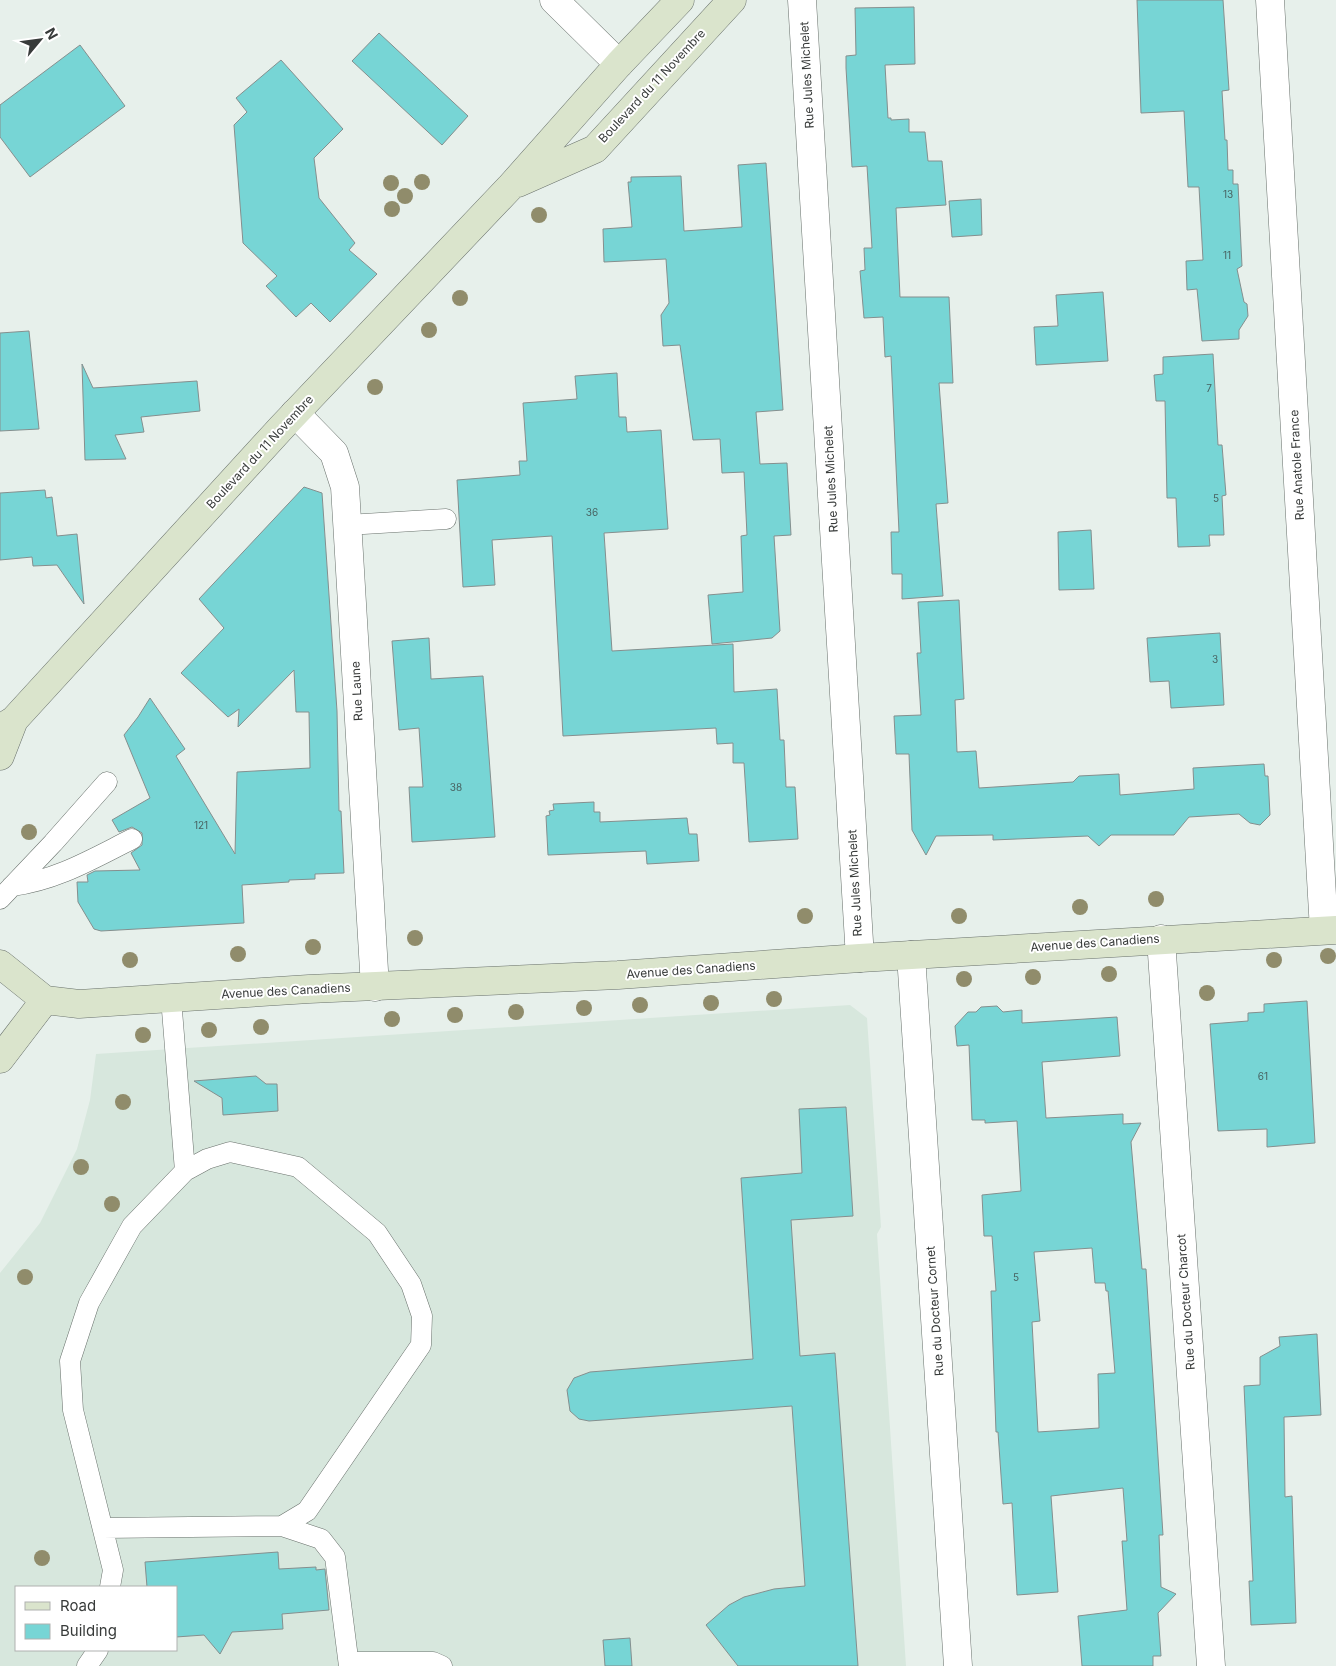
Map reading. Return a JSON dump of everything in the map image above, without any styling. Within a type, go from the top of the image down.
[{"type":"main road","name":"Boulevard du 11 Novembre","points":[[0,756],[7,725],[295,413],[510,187],[619,64],[680,0]]},
{"type":"main road","name":"Boulevard du 11 Novembre","points":[[510,187],[595,149],[732,0]]},
{"type":"main road","name":"Avenue des Canadiens","points":[[46,1000],[79,1004],[618,975],[1160,939],[1330,930]]},
{"type":"main road","points":[[0,964],[46,1000],[0,1059]]},
{"type":"street","points":[[554,0],[619,64]]},
{"type":"street","name":"Rue Jules Michelet","points":[[802,0],[860,958]]},
{"type":"street","name":"Rue Anatole France","points":[[1270,0],[1330,930]]},
{"type":"street","name":"Rue Laune","points":[[295,413],[334,453],[345,487],[375,987]]},
{"type":"street","name":"Rue du Docteur Charcot","points":[[1160,939],[1211,1666]]},
{"type":"street","name":"Rue du Docteur Cornet","points":[[911,955],[958,1666]]},
{"type":"lane","points":[[347,525],[446,519]]},
{"type":"lane","points":[[6,893],[53,844],[107,782]]},
{"type":"lane","points":[[6,893],[54,876],[132,839]]},
{"type":"lane","points":[[171,998],[185,1171]]},
{"type":"lane","points":[[110,1586],[113,1570],[74,1410],[70,1361],[89,1303],[132,1226],[185,1171],[207,1159],[230,1152],[298,1167],[377,1233],[411,1284],[422,1316],[421,1345],[307,1511],[282,1526]]},
{"type":"lane","points":[[103,1528],[282,1526],[320,1538],[335,1557],[349,1664],[433,1662],[442,1666]]},
{"type":"lane","points":[[87,1666],[97,1651]]},
{"type":"shaded area","points":[[850,1005],[867,1018],[881,1227],[877,1234],[906,1666],[0,1666],[0,1273],[40,1223],[77,1149],[90,1100],[96,1054]]},
{"type":"building","points":[[1137,0],[1223,0],[1229,90],[1222,91],[1225,140],[1227,140],[1228,170],[1233,170],[1233,184],[1238,184],[1242,266],[1237,269],[1244,302],[1247,304],[1248,316],[1239,330],[1239,339],[1202,341],[1197,289],[1187,290],[1186,261],[1203,260],[1199,187],[1188,187],[1184,111],[1141,113]]},
{"type":"building","points":[[914,7],[915,64],[885,65],[888,118],[891,118],[891,120],[909,119],[909,132],[925,132],[928,161],[942,161],[946,205],[896,208],[900,297],[949,297],[953,383],[939,383],[948,503],[936,504],[943,596],[902,599],[902,574],[892,574],[891,532],[899,532],[891,356],[885,357],[883,317],[864,318],[860,271],[865,270],[864,248],[872,248],[867,166],[852,167],[846,56],[856,55],[855,8]]},
{"type":"building","points":[[379,33],[468,116],[442,145],[352,61]]},
{"type":"building","points":[[80,45],[125,106],[30,177],[0,137],[0,105]]},
{"type":"building","points":[[281,60],[343,129],[314,158],[319,198],[355,243],[349,250],[377,274],[330,322],[311,303],[296,317],[266,286],[277,276],[243,243],[234,125],[247,112],[236,98]]},
{"type":"building","points":[[766,163],[783,410],[756,412],[760,464],[787,463],[791,535],[774,536],[780,631],[772,638],[712,644],[708,595],[743,592],[741,536],[747,535],[744,472],[722,473],[720,439],[693,440],[680,345],[663,346],[661,315],[669,303],[666,259],[604,262],[603,229],[632,227],[628,182],[631,182],[631,177],[681,176],[684,231],[742,227],[738,165]]},
{"type":"building","points":[[981,199],[982,235],[952,237],[949,201]]},
{"type":"building","points":[[1103,292],[1108,361],[1036,365],[1034,327],[1058,326],[1056,295]]},
{"type":"building","points":[[29,331],[39,429],[0,431],[0,333]]},
{"type":"building","points":[[1213,354],[1218,445],[1222,445],[1226,495],[1222,496],[1224,535],[1209,535],[1210,546],[1178,547],[1176,498],[1167,498],[1165,401],[1156,401],[1154,375],[1163,374],[1163,357]]},
{"type":"building","points":[[82,364],[93,388],[197,381],[200,411],[141,417],[144,432],[115,435],[126,459],[85,460]]},
{"type":"building","points":[[617,373],[619,417],[626,417],[627,432],[661,430],[668,529],[604,533],[612,651],[733,644],[734,692],[777,689],[780,740],[784,740],[786,787],[795,787],[798,839],[749,842],[744,763],[733,763],[733,743],[717,744],[716,728],[563,736],[552,536],[492,540],[495,585],[463,587],[457,480],[520,475],[519,461],[527,461],[523,403],[577,399],[575,376]]},
{"type":"building","points":[[304,487],[322,493],[337,711],[339,811],[341,811],[344,873],[315,874],[315,879],[242,885],[244,923],[101,931],[94,929],[78,902],[77,882],[88,882],[87,875],[95,871],[140,870],[131,853],[142,845],[142,833],[132,827],[119,832],[112,820],[150,798],[124,735],[150,698],[185,749],[176,756],[235,854],[237,772],[310,768],[309,712],[296,712],[294,670],[238,727],[239,709],[228,717],[181,673],[224,628],[199,599]]},
{"type":"building","points":[[45,490],[46,498],[52,497],[57,536],[77,534],[84,604],[57,565],[33,566],[32,557],[0,560],[0,493]]},
{"type":"building","points":[[1091,530],[1094,589],[1059,590],[1058,532]]},
{"type":"building","points":[[959,600],[964,699],[955,700],[957,752],[976,751],[979,788],[1073,782],[1079,776],[1119,774],[1120,795],[1194,789],[1193,768],[1264,764],[1265,776],[1268,776],[1270,815],[1260,825],[1250,823],[1239,814],[1189,817],[1174,835],[1111,835],[1099,846],[1088,836],[993,840],[993,835],[936,836],[926,855],[912,830],[909,754],[896,754],[894,716],[921,715],[917,653],[921,653],[918,602]]},
{"type":"building","points":[[1220,633],[1224,705],[1171,708],[1169,681],[1150,682],[1147,638]]},
{"type":"building","points":[[429,638],[431,679],[483,676],[495,837],[412,842],[409,787],[423,787],[419,728],[399,730],[392,641]]},
{"type":"building","points":[[594,802],[594,812],[600,812],[600,822],[687,818],[689,834],[697,834],[699,861],[647,864],[646,851],[548,855],[546,816],[550,815],[549,811],[554,810],[553,804]]},
{"type":"building","points":[[1307,1001],[1315,1143],[1267,1147],[1267,1129],[1218,1131],[1210,1024],[1248,1021],[1248,1013],[1264,1012],[1264,1004]]},
{"type":"building","points":[[997,1006],[1003,1012],[1022,1010],[1022,1023],[1117,1017],[1120,1056],[1042,1062],[1046,1118],[1123,1114],[1123,1124],[1141,1123],[1131,1142],[1142,1269],[1146,1269],[1163,1535],[1159,1535],[1161,1587],[1176,1594],[1158,1613],[1161,1656],[1153,1656],[1153,1666],[1082,1666],[1078,1616],[1127,1610],[1122,1541],[1127,1541],[1123,1488],[1051,1496],[1058,1592],[1017,1595],[1012,1503],[1003,1504],[998,1432],[996,1432],[991,1291],[996,1291],[992,1236],[984,1236],[982,1195],[1021,1191],[1017,1121],[985,1123],[985,1120],[972,1120],[969,1045],[957,1046],[955,1026],[968,1012],[976,1012],[981,1007]],"holes":[[[1092,1248],[1095,1283],[1105,1283],[1106,1291],[1108,1291],[1115,1373],[1098,1374],[1099,1428],[1038,1432],[1032,1322],[1040,1321],[1034,1252]]]},
{"type":"building","points":[[256,1076],[266,1084],[277,1084],[278,1111],[223,1115],[222,1098],[194,1081]]},
{"type":"building","points":[[846,1107],[853,1216],[791,1220],[800,1356],[835,1353],[858,1666],[738,1666],[706,1625],[729,1605],[744,1597],[774,1589],[805,1586],[792,1406],[589,1421],[579,1419],[570,1411],[567,1390],[574,1378],[590,1372],[753,1359],[741,1178],[802,1173],[799,1109]]},
{"type":"building","points":[[1317,1334],[1321,1415],[1284,1417],[1285,1497],[1292,1496],[1296,1623],[1251,1625],[1249,1581],[1253,1581],[1244,1386],[1260,1385],[1260,1357],[1280,1346],[1279,1337]]},
{"type":"building","points":[[278,1552],[279,1569],[316,1567],[316,1570],[325,1569],[329,1610],[282,1614],[283,1629],[232,1632],[220,1654],[204,1635],[178,1637],[178,1586],[147,1586],[145,1562]]},
{"type":"building","points":[[630,1638],[632,1666],[605,1666],[603,1640]]}]
